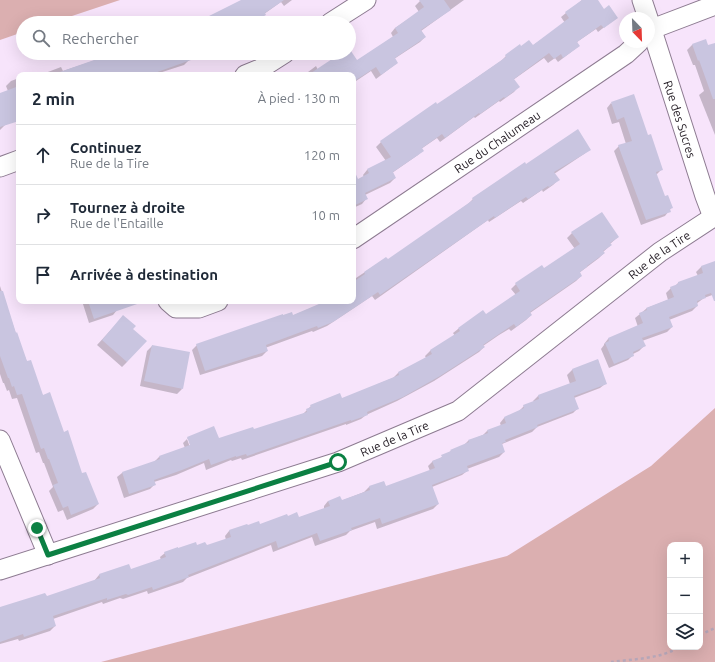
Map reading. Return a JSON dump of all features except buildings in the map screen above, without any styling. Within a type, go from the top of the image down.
[{"type":"street","points":[[341,16],[366,0]]},
{"type":"street","name":"Rue des Sucres","points":[[642,0],[644,12]]},
{"type":"street","name":"Rue du Chalumeau","points":[[655,25],[715,5]]},
{"type":"street","name":"Rue du Chalumeau","points":[[356,237],[626,54],[631,48]]},
{"type":"street","name":"Rue des Sucres","points":[[654,48],[705,196],[714,217]]},
{"type":"street","points":[[252,72],[274,60]]},
{"type":"street","points":[[0,167],[16,161]]},
{"type":"street","name":"Rue de la Tire","points":[[0,570],[338,462],[458,411],[660,252],[714,217]]},
{"type":"street","points":[[171,304],[176,308],[199,308],[210,304]]},
{"type":"street","points":[[0,440],[48,555]]},
{"type":"path","points":[[703,634],[715,628]]},
{"type":"path","points":[[611,662],[654,656],[675,650]]},
{"type":"shaded area","points":[[0,0],[120,0],[72,16],[16,16],[16,34],[0,40]]},
{"type":"shaded area","points":[[715,408],[715,662],[101,662],[507,556],[651,466]]},
{"type":"route","points":[[37,528],[48,555],[338,462]]}]
